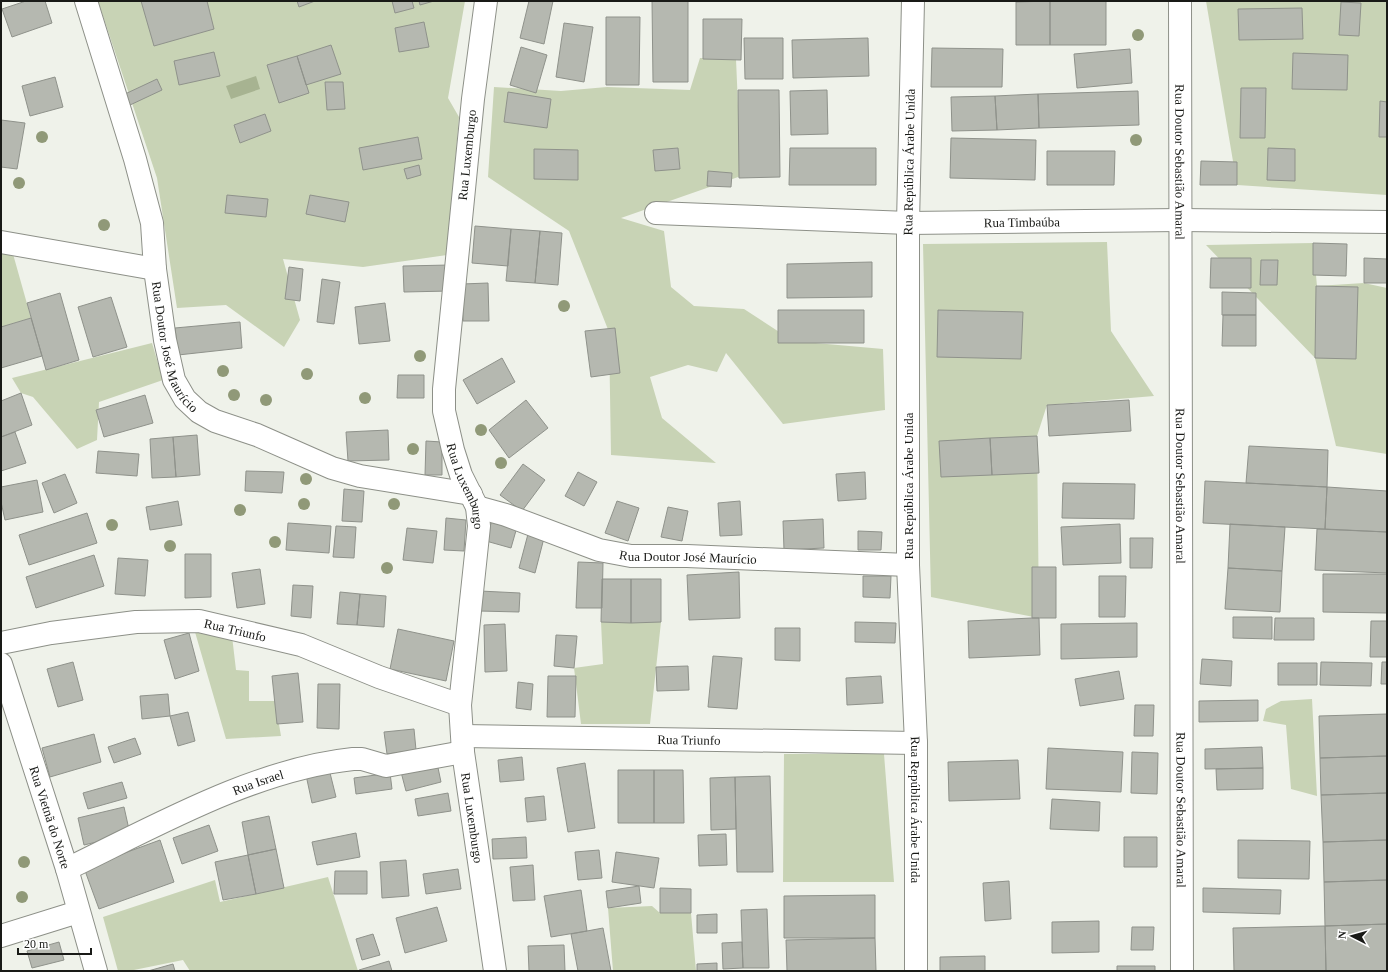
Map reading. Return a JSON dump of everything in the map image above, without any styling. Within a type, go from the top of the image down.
[{"type":"street","name":"Rua Doutor José Maurício","points":[[86,1],[135,159],[152,223],[165,340],[174,380],[185,399],[199,412],[215,421],[257,435],[332,468],[360,476],[474,501],[506,515],[599,550],[631,556],[687,556],[908,565]]},
{"type":"street","name":"Rua Luxemburgo","points":[[486,1],[473,98],[461,214],[444,389],[444,411],[461,475],[474,501],[479,526],[460,705],[463,744],[495,971]]},
{"type":"street","name":"Rua República Árabe Unida","points":[[913,1],[908,223],[908,565],[916,743],[916,971]]},
{"type":"street","name":"Rua Doutor Sebastião Amaral","points":[[1180,1],[1182,971]]},
{"type":"street","name":"Rua Timbaúba","points":[[656,213],[908,223],[1180,220],[1387,222]]},
{"type":"street","points":[[1,242],[155,259]]},
{"type":"street","name":"Rua Triunfo","points":[[1,643],[51,633],[136,622],[199,621],[300,645],[379,677],[460,705]]},
{"type":"street","name":"Rua Vietnã do Norte","points":[[1,664],[67,869],[96,971]]},
{"type":"street","name":"Rua Triunfo","points":[[463,744],[916,743]]},
{"type":"street","name":"Rua Israel","points":[[67,869],[182,813],[246,786],[295,770],[353,759],[362,759],[386,766],[463,744]]},
{"type":"street","points":[[1,936],[78,912]]},
{"type":"shaded area","points":[[98,1],[465,1],[448,98],[459,117],[447,255],[363,267],[283,259],[300,320],[284,347],[226,305],[177,308],[157,178]]},
{"type":"shaded area","points":[[1206,1],[1387,1],[1387,195],[1237,185]]},
{"type":"shaded area","points":[[700,58],[736,59],[741,176],[621,218],[664,231],[671,287],[694,306],[744,309],[793,341],[883,349],[885,410],[783,424],[726,353],[717,372],[688,365],[650,377],[662,418],[716,463],[611,455],[609,332],[569,231],[488,177],[494,87],[561,91],[607,87],[690,90]]},
{"type":"shaded area","points":[[256,76],[260,89],[231,99],[226,86]]},
{"type":"shaded area","points":[[1107,242],[1111,331],[1154,396],[1047,405],[1037,436],[1039,618],[931,597],[923,244]]},
{"type":"shaded area","points":[[1313,243],[1317,286],[1364,283],[1387,288],[1387,454],[1336,446],[1315,358],[1206,245]]},
{"type":"shaded area","points":[[1,253],[13,254],[31,318],[1,327]]},
{"type":"shaded area","points":[[152,343],[163,380],[99,402],[97,440],[77,449],[33,397],[21,393],[12,378]]},
{"type":"shaded area","points":[[601,622],[661,622],[650,724],[581,724],[574,668],[603,664]]},
{"type":"shaded area","points":[[195,632],[232,636],[236,670],[249,671],[249,701],[275,701],[281,736],[226,739]]},
{"type":"shaded area","points":[[1312,699],[1317,796],[1291,789],[1286,725],[1263,721],[1266,709],[1281,701]]},
{"type":"shaded area","points":[[784,754],[884,754],[894,882],[783,882]]},
{"type":"shaded area","points":[[328,877],[358,971],[190,971],[183,960],[129,971],[118,971],[103,917],[215,880],[220,902]]},
{"type":"shaded area","points":[[652,906],[660,913],[691,913],[696,971],[613,971],[608,908]]},
{"type":"building","points":[[26,1],[45,1],[52,23],[12,37],[2,9]]},
{"type":"building","points":[[141,1],[207,1],[214,29],[154,46]]},
{"type":"building","points":[[297,1],[315,1],[299,7]]},
{"type":"building","points":[[392,1],[412,1],[414,8],[395,13]]},
{"type":"building","points":[[419,1],[434,1],[420,5]]},
{"type":"building","points":[[529,1],[553,1],[544,44],[520,38]]},
{"type":"building","points":[[652,1],[688,1],[688,82],[653,82]]},
{"type":"building","points":[[1050,1],[1050,45],[1016,45],[1016,2]]},
{"type":"building","points":[[1050,1],[1106,1],[1106,45],[1050,45]]},
{"type":"building","points":[[1341,2],[1361,3],[1359,36],[1339,35]]},
{"type":"building","points":[[1302,8],[1303,39],[1239,40],[1238,9]]},
{"type":"building","points":[[606,17],[640,17],[639,85],[606,85]]},
{"type":"building","points":[[703,19],[742,19],[741,60],[703,59]]},
{"type":"building","points":[[424,22],[429,47],[399,52],[395,28]]},
{"type":"building","points":[[564,23],[593,27],[584,82],[556,77]]},
{"type":"building","points":[[744,38],[783,38],[783,79],[745,79]]},
{"type":"building","points":[[868,38],[869,76],[793,78],[792,40]]},
{"type":"building","points":[[331,45],[341,74],[306,85],[297,56]]},
{"type":"building","points":[[521,47],[547,55],[536,93],[510,85]]},
{"type":"building","points":[[932,48],[1003,49],[1002,87],[931,87]]},
{"type":"building","points":[[1130,49],[1132,83],[1077,88],[1074,54]]},
{"type":"building","points":[[214,52],[220,76],[179,85],[174,61]]},
{"type":"building","points":[[1293,53],[1348,55],[1347,90],[1292,89]]},
{"type":"building","points":[[297,56],[309,93],[279,103],[267,65]]},
{"type":"building","points":[[55,77],[63,107],[30,116],[22,86]]},
{"type":"building","points":[[157,79],[162,90],[130,105],[125,94]]},
{"type":"building","points":[[325,82],[343,82],[345,109],[327,110]]},
{"type":"building","points":[[1241,88],[1266,88],[1265,138],[1240,138]]},
{"type":"building","points":[[738,90],[779,90],[780,177],[739,178]]},
{"type":"building","points":[[827,90],[828,134],[791,135],[790,91]]},
{"type":"building","points":[[1138,91],[1139,125],[1039,128],[1038,94]]},
{"type":"building","points":[[508,92],[551,99],[547,128],[504,122]]},
{"type":"building","points":[[1038,94],[1039,128],[997,130],[995,96]]},
{"type":"building","points":[[995,96],[997,130],[952,131],[951,97]]},
{"type":"building","points":[[1380,101],[1387,102],[1387,137],[1379,137]]},
{"type":"building","points":[[265,114],[271,131],[240,143],[234,125]]},
{"type":"building","points":[[1,120],[25,123],[17,169],[1,167]]},
{"type":"building","points":[[418,137],[422,159],[363,170],[359,148]]},
{"type":"building","points":[[951,138],[1036,140],[1035,180],[950,178]]},
{"type":"building","points":[[678,148],[680,169],[655,171],[653,150]]},
{"type":"building","points":[[790,148],[876,148],[876,185],[789,185]]},
{"type":"building","points":[[1268,148],[1295,149],[1295,181],[1267,180]]},
{"type":"building","points":[[534,149],[578,150],[578,180],[534,179]]},
{"type":"building","points":[[1047,151],[1115,151],[1114,185],[1047,185]]},
{"type":"building","points":[[1201,161],[1237,162],[1237,185],[1200,185]]},
{"type":"building","points":[[419,165],[421,175],[407,179],[404,169]]},
{"type":"building","points":[[708,171],[732,173],[731,187],[707,186]]},
{"type":"building","points":[[227,195],[268,199],[266,217],[225,213]]},
{"type":"building","points":[[310,195],[349,202],[345,222],[306,214]]},
{"type":"building","points":[[475,226],[511,229],[508,266],[472,263]]},
{"type":"building","points":[[511,229],[540,231],[535,283],[506,281]]},
{"type":"building","points":[[540,231],[562,233],[558,285],[535,283]]},
{"type":"building","points":[[1313,243],[1347,244],[1346,276],[1313,275]]},
{"type":"building","points":[[1211,258],[1251,258],[1251,288],[1210,288]]},
{"type":"building","points":[[1364,258],[1387,259],[1387,283],[1364,283]]},
{"type":"building","points":[[1261,260],[1278,260],[1277,285],[1260,285]]},
{"type":"building","points":[[872,262],[872,297],[787,298],[787,264]]},
{"type":"building","points":[[450,265],[450,291],[404,292],[403,266]]},
{"type":"building","points":[[289,267],[303,269],[300,301],[285,299]]},
{"type":"building","points":[[322,279],[340,282],[334,324],[317,322]]},
{"type":"building","points":[[488,283],[489,321],[463,321],[462,284]]},
{"type":"building","points":[[1316,286],[1358,287],[1356,359],[1315,358]]},
{"type":"building","points":[[1222,292],[1256,293],[1256,315],[1222,315]]},
{"type":"building","points":[[60,293],[79,360],[46,370],[27,303]]},
{"type":"building","points":[[111,297],[127,347],[93,357],[78,307]]},
{"type":"building","points":[[385,303],[390,341],[359,344],[355,307]]},
{"type":"building","points":[[778,310],[864,310],[864,343],[778,343]]},
{"type":"building","points":[[938,310],[1023,312],[1021,359],[937,357]]},
{"type":"building","points":[[1223,315],[1256,315],[1256,346],[1222,346]]},
{"type":"building","points":[[31,318],[42,356],[1,368],[1,327]]},
{"type":"building","points":[[240,322],[242,348],[178,355],[175,328]]},
{"type":"building","points":[[615,328],[620,373],[591,377],[585,331]]},
{"type":"building","points":[[502,358],[515,382],[477,404],[463,380]]},
{"type":"building","points":[[398,375],[424,375],[424,398],[397,398]]},
{"type":"building","points":[[21,393],[32,425],[1,437],[1,401]]},
{"type":"building","points":[[145,395],[153,423],[104,437],[96,410]]},
{"type":"building","points":[[526,400],[548,428],[509,458],[489,430]]},
{"type":"building","points":[[1129,400],[1131,431],[1049,436],[1047,405]]},
{"type":"building","points":[[388,430],[389,460],[348,461],[346,432]]},
{"type":"building","points":[[15,432],[26,463],[1,471],[1,437]]},
{"type":"building","points":[[197,435],[200,475],[176,477],[173,437]]},
{"type":"building","points":[[1037,436],[1039,473],[992,475],[990,438]]},
{"type":"building","points":[[173,437],[176,477],[152,478],[150,439]]},
{"type":"building","points":[[990,438],[992,475],[941,477],[939,441]]},
{"type":"building","points":[[426,441],[442,442],[442,475],[425,475]]},
{"type":"building","points":[[1249,446],[1328,450],[1327,487],[1246,483]]},
{"type":"building","points":[[98,451],[139,454],[137,476],[96,473]]},
{"type":"building","points":[[523,464],[545,480],[522,511],[500,495]]},
{"type":"building","points":[[246,471],[284,472],[282,493],[245,491]]},
{"type":"building","points":[[578,472],[597,482],[584,506],[565,496]]},
{"type":"building","points":[[865,472],[866,499],[838,501],[836,474]]},
{"type":"building","points":[[65,474],[77,503],[54,513],[42,483]]},
{"type":"building","points":[[37,480],[43,512],[5,520],[1,502],[1,487]]},
{"type":"building","points":[[1205,481],[1327,487],[1325,529],[1203,523]]},
{"type":"building","points":[[1063,483],[1135,484],[1134,519],[1062,518]]},
{"type":"building","points":[[1327,487],[1387,491],[1387,532],[1325,529]]},
{"type":"building","points":[[344,489],[364,491],[362,522],[342,521]]},
{"type":"building","points":[[178,501],[182,525],[150,530],[146,507]]},
{"type":"building","points":[[617,501],[639,508],[628,541],[605,533]]},
{"type":"building","points":[[740,501],[742,535],[720,536],[718,503]]},
{"type":"building","points":[[668,507],[688,511],[682,541],[661,537]]},
{"type":"building","points":[[87,513],[97,543],[29,565],[19,535]]},
{"type":"building","points":[[446,518],[466,520],[464,551],[444,550]]},
{"type":"building","points":[[823,519],[824,548],[784,550],[783,521]]},
{"type":"building","points":[[492,520],[517,527],[511,548],[486,541]]},
{"type":"building","points":[[288,523],[331,526],[329,553],[286,550]]},
{"type":"building","points":[[1120,524],[1121,563],[1063,565],[1061,527]]},
{"type":"building","points":[[1230,524],[1285,527],[1282,571],[1228,568]]},
{"type":"building","points":[[336,526],[356,527],[354,558],[333,557]]},
{"type":"building","points":[[407,528],[437,531],[433,563],[403,560]]},
{"type":"building","points":[[1317,529],[1387,532],[1387,573],[1315,570]]},
{"type":"building","points":[[858,531],[882,532],[881,550],[858,550]]},
{"type":"building","points":[[528,534],[544,538],[535,573],[519,568]]},
{"type":"building","points":[[1130,538],[1153,538],[1152,568],[1130,568]]},
{"type":"building","points":[[185,554],[211,554],[211,597],[185,598]]},
{"type":"building","points":[[94,555],[104,586],[36,608],[26,577]]},
{"type":"building","points":[[118,558],[148,560],[145,596],[115,594]]},
{"type":"building","points":[[578,562],[603,563],[602,608],[576,608]]},
{"type":"building","points":[[1032,567],[1056,567],[1056,618],[1032,618]]},
{"type":"building","points":[[1228,568],[1282,571],[1280,612],[1225,609]]},
{"type":"building","points":[[260,569],[265,604],[237,608],[232,573]]},
{"type":"building","points":[[739,572],[740,618],[689,620],[687,575]]},
{"type":"building","points":[[1323,574],[1387,574],[1387,613],[1323,612]]},
{"type":"building","points":[[863,576],[891,576],[890,598],[863,597]]},
{"type":"building","points":[[1099,576],[1126,576],[1125,617],[1099,617]]},
{"type":"building","points":[[602,579],[631,579],[631,623],[601,622]]},
{"type":"building","points":[[631,579],[661,579],[661,622],[631,623]]},
{"type":"building","points":[[293,585],[313,586],[311,618],[291,616]]},
{"type":"building","points":[[480,591],[520,593],[519,612],[479,611]]},
{"type":"building","points":[[340,592],[360,594],[357,625],[337,624]]},
{"type":"building","points":[[360,594],[386,596],[384,627],[357,625]]},
{"type":"building","points":[[1233,617],[1272,617],[1272,639],[1233,638]]},
{"type":"building","points":[[1039,618],[1040,655],[969,658],[968,621]]},
{"type":"building","points":[[1275,618],[1314,618],[1314,640],[1274,640]]},
{"type":"building","points":[[1371,621],[1387,621],[1387,657],[1370,657]]},
{"type":"building","points":[[855,622],[896,623],[895,643],[855,642]]},
{"type":"building","points":[[1137,623],[1137,657],[1061,659],[1061,624]]},
{"type":"building","points":[[505,624],[507,671],[485,672],[484,625]]},
{"type":"building","points":[[775,628],[800,628],[800,661],[775,660]]},
{"type":"building","points":[[398,629],[454,641],[446,681],[390,669]]},
{"type":"building","points":[[189,633],[199,671],[175,679],[164,640]]},
{"type":"building","points":[[556,635],[577,636],[574,668],[554,666]]},
{"type":"building","points":[[713,656],[742,658],[737,709],[708,707]]},
{"type":"building","points":[[1202,659],[1232,661],[1231,686],[1200,684]]},
{"type":"building","points":[[73,662],[83,700],[58,707],[47,669]]},
{"type":"building","points":[[1321,662],[1372,663],[1371,686],[1320,685]]},
{"type":"building","points":[[1382,662],[1387,662],[1387,684],[1381,684]]},
{"type":"building","points":[[1278,663],[1317,663],[1317,685],[1278,685]]},
{"type":"building","points":[[688,666],[689,690],[657,691],[656,667]]},
{"type":"building","points":[[1119,671],[1124,699],[1080,706],[1075,679]]},
{"type":"building","points":[[298,673],[303,722],[277,724],[272,676]]},
{"type":"building","points":[[548,676],[576,676],[575,717],[547,717]]},
{"type":"building","points":[[881,676],[883,703],[847,705],[846,678]]},
{"type":"building","points":[[518,682],[533,684],[531,710],[516,708]]},
{"type":"building","points":[[318,684],[340,684],[339,729],[317,728]]},
{"type":"building","points":[[168,694],[170,716],[142,719],[140,696]]},
{"type":"building","points":[[1258,700],[1258,721],[1199,722],[1199,701]]},
{"type":"building","points":[[1135,705],[1154,705],[1153,736],[1134,736]]},
{"type":"building","points":[[188,712],[195,741],[178,746],[170,716]]},
{"type":"building","points":[[1387,714],[1387,756],[1320,758],[1319,716]]},
{"type":"building","points":[[414,729],[416,750],[387,754],[384,732]]},
{"type":"building","points":[[94,734],[101,762],[50,777],[42,748]]},
{"type":"building","points":[[135,738],[141,754],[114,763],[108,747]]},
{"type":"building","points":[[1262,747],[1263,768],[1205,769],[1205,749]]},
{"type":"building","points":[[1048,748],[1123,752],[1121,792],[1046,789]]},
{"type":"building","points":[[1132,752],[1158,753],[1157,794],[1131,793]]},
{"type":"building","points":[[1387,756],[1387,793],[1321,795],[1320,758]]},
{"type":"building","points":[[522,757],[524,780],[500,782],[498,760]]},
{"type":"building","points":[[1018,760],[1020,799],[949,801],[948,762]]},
{"type":"building","points":[[437,763],[441,782],[406,791],[401,772]]},
{"type":"building","points":[[585,763],[595,828],[568,832],[557,768]]},
{"type":"building","points":[[1263,768],[1263,789],[1217,790],[1216,769]]},
{"type":"building","points":[[329,769],[336,797],[312,803],[306,775]]},
{"type":"building","points":[[618,770],[654,770],[654,823],[618,823]]},
{"type":"building","points":[[654,770],[683,770],[684,823],[654,823]]},
{"type":"building","points":[[390,773],[392,789],[356,794],[354,778]]},
{"type":"building","points":[[770,776],[773,872],[737,872],[735,777]]},
{"type":"building","points":[[735,777],[736,829],[711,830],[710,778]]},
{"type":"building","points":[[122,782],[127,798],[88,809],[83,793]]},
{"type":"building","points":[[448,793],[451,811],[418,816],[415,799]]},
{"type":"building","points":[[1387,793],[1387,840],[1323,842],[1321,795]]},
{"type":"building","points":[[544,796],[546,820],[527,822],[525,798]]},
{"type":"building","points":[[1052,799],[1100,802],[1099,831],[1050,829]]},
{"type":"building","points":[[124,807],[130,834],[84,845],[78,818]]},
{"type":"building","points":[[269,816],[276,849],[248,855],[242,822]]},
{"type":"building","points":[[209,825],[218,851],[182,864],[173,838]]},
{"type":"building","points":[[356,833],[360,857],[317,865],[312,842]]},
{"type":"building","points":[[726,834],[727,865],[699,866],[698,835]]},
{"type":"building","points":[[526,837],[527,858],[493,859],[492,839]]},
{"type":"building","points":[[1124,837],[1157,837],[1157,867],[1124,867]]},
{"type":"building","points":[[160,840],[174,882],[99,909],[84,868]]},
{"type":"building","points":[[1238,840],[1310,841],[1309,879],[1238,878]]},
{"type":"building","points":[[1387,840],[1387,880],[1324,882],[1323,842]]},
{"type":"building","points":[[276,849],[284,888],[256,894],[248,855]]},
{"type":"building","points":[[599,850],[602,878],[578,880],[575,852]]},
{"type":"building","points":[[616,852],[659,858],[654,888],[612,882]]},
{"type":"building","points":[[248,855],[256,894],[223,900],[215,862]]},
{"type":"building","points":[[406,860],[409,896],[382,898],[380,862]]},
{"type":"building","points":[[533,865],[535,900],[513,901],[510,867]]},
{"type":"building","points":[[458,869],[461,889],[426,894],[423,874]]},
{"type":"building","points":[[335,871],[367,871],[367,894],[334,894]]},
{"type":"building","points":[[1387,880],[1387,924],[1325,926],[1324,882]]},
{"type":"building","points":[[1009,881],[1011,919],[985,921],[983,883]]},
{"type":"building","points":[[639,886],[641,903],[608,908],[606,891]]},
{"type":"building","points":[[660,888],[691,889],[691,913],[660,913]]},
{"type":"building","points":[[1203,888],[1281,890],[1280,914],[1203,912]]},
{"type":"building","points":[[581,890],[587,931],[551,937],[544,896]]},
{"type":"building","points":[[875,895],[875,938],[784,938],[784,896]]},
{"type":"building","points":[[437,907],[447,941],[405,953],[396,918]]},
{"type":"building","points":[[767,909],[769,968],[743,968],[741,910]]},
{"type":"building","points":[[717,914],[717,933],[697,933],[697,915]]},
{"type":"building","points":[[1099,921],[1099,952],[1052,953],[1052,922]]},
{"type":"building","points":[[1387,924],[1387,971],[1326,971],[1325,926]]},
{"type":"building","points":[[1325,926],[1326,971],[1234,971],[1233,928]]},
{"type":"building","points":[[1132,927],[1154,927],[1153,950],[1131,950]]},
{"type":"building","points":[[603,928],[611,971],[578,971],[571,934]]},
{"type":"building","points":[[373,934],[380,955],[362,960],[356,939]]},
{"type":"building","points":[[875,938],[876,971],[787,971],[786,940]]},
{"type":"building","points":[[59,942],[64,960],[32,968],[27,951]]},
{"type":"building","points":[[742,942],[743,968],[723,969],[722,943]]},
{"type":"building","points":[[564,945],[565,971],[529,971],[528,946]]},
{"type":"building","points":[[985,956],[985,971],[940,971],[940,957]]},
{"type":"building","points":[[389,961],[392,971],[359,971],[359,970]]},
{"type":"building","points":[[717,963],[717,971],[697,971],[697,964]]},
{"type":"building","points":[[173,964],[175,971],[148,971]]},
{"type":"building","points":[[1117,966],[1155,966],[1155,971],[1117,971]]}]
